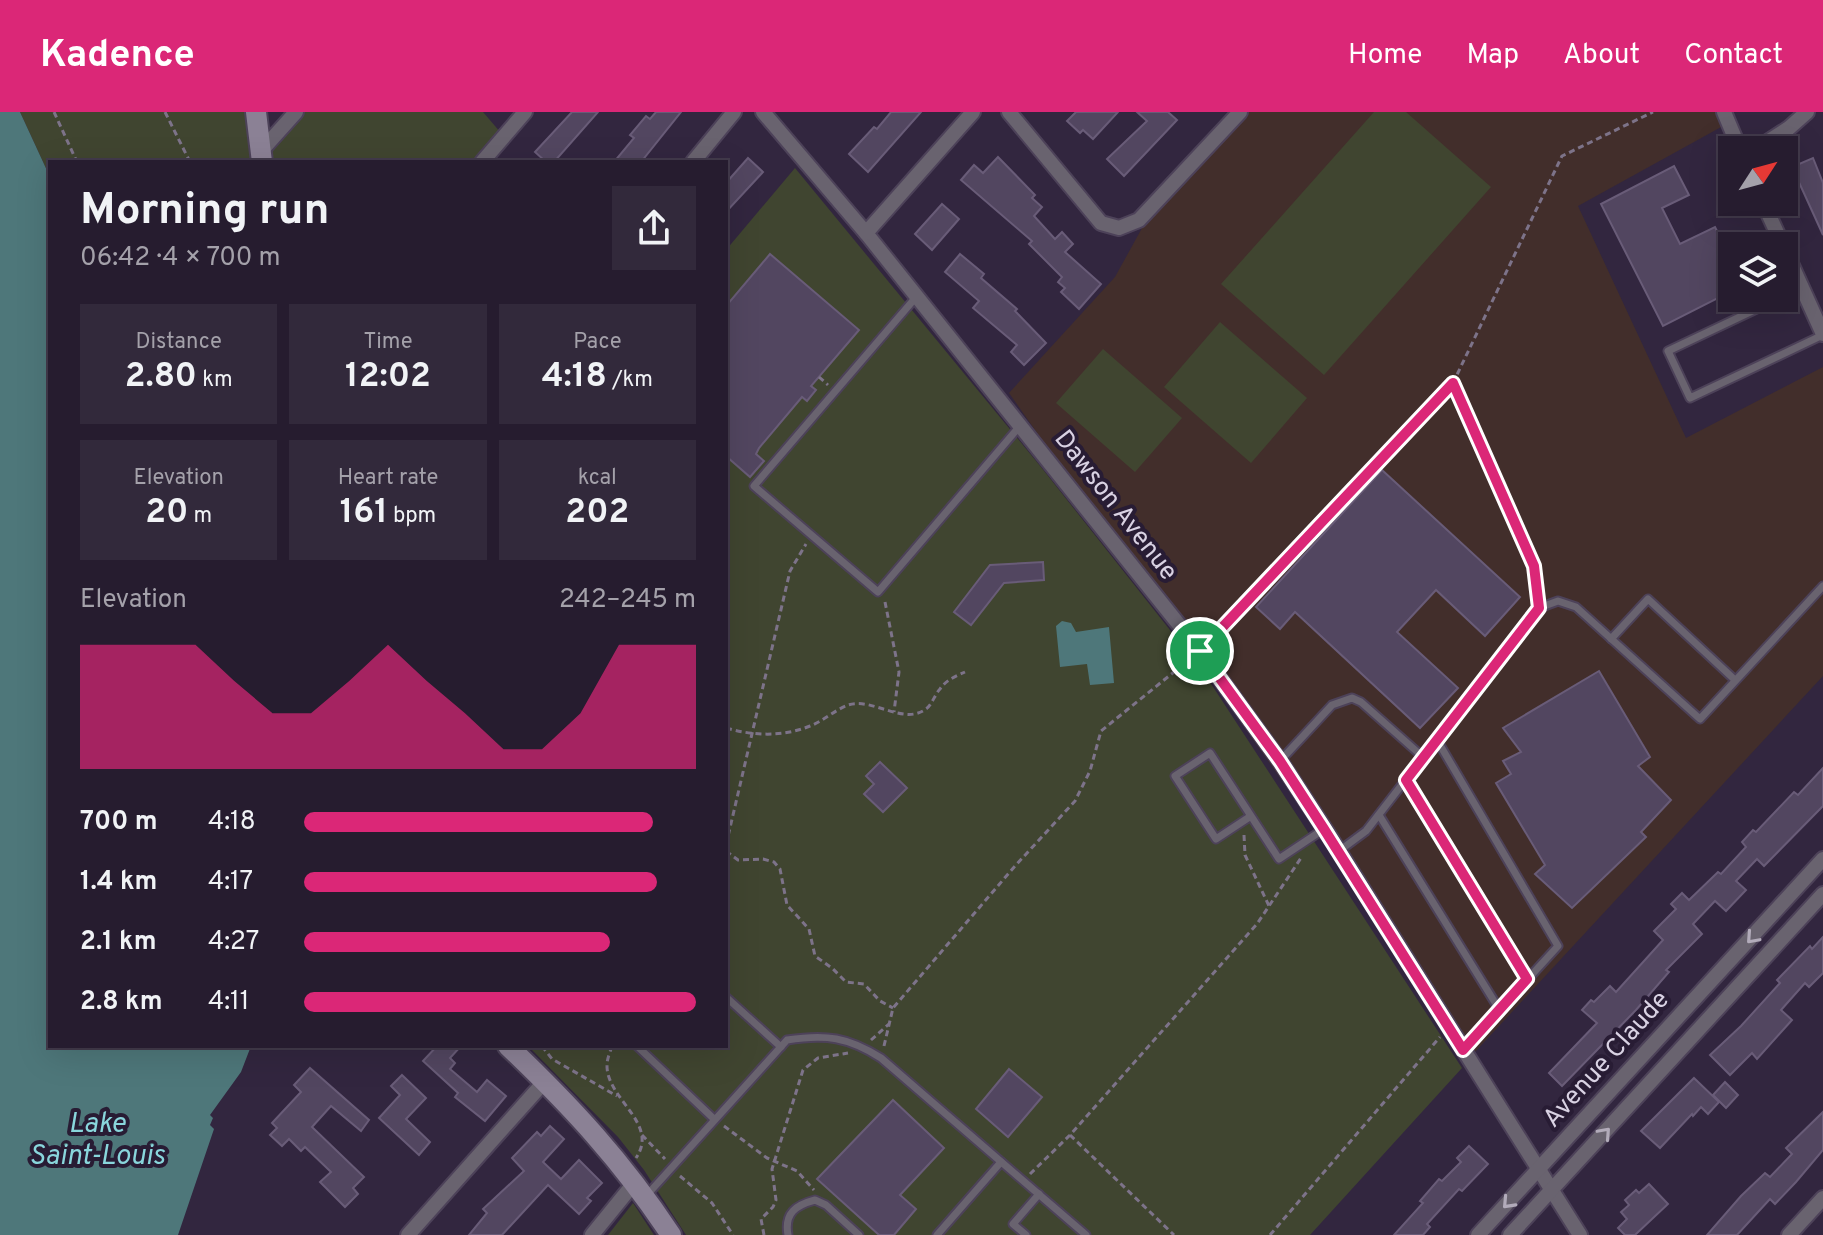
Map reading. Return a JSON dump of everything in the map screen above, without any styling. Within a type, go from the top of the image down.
[{"type":"street","points":[[256,112],[258,158]]},
{"type":"street","points":[[258,158],[296,112]]},
{"type":"street","points":[[484,160],[525,112]]},
{"type":"street","points":[[695,160],[734,112]]},
{"type":"street","name":"Dawson Avenue","points":[[763,112],[866,233],[1200,651],[1280,761],[1339,851],[1580,1235]]},
{"type":"street","points":[[866,233],[973,112]]},
{"type":"street","points":[[1009,112],[1101,223],[1119,228],[1139,220],[1240,112]]},
{"type":"street","points":[[1724,112],[1734,136]]},
{"type":"street","points":[[1777,136],[1807,112]]},
{"type":"street","points":[[1798,281],[1823,335]]},
{"type":"street","name":"Avenue Claude","points":[[1478,1235],[1823,859]]},
{"type":"street","name":"Avenue Claude","points":[[1510,1235],[1823,894]]},
{"type":"street","points":[[1770,917],[1787,933]]},
{"type":"street","points":[[510,1048],[582,1118],[640,1189],[671,1235]]},
{"type":"street","points":[[408,1235],[545,1081]]},
{"type":"street","points":[[592,1235],[640,1189]]},
{"type":"street","points":[[1789,1235],[1823,1198]]},
{"type":"lane","points":[[917,296],[754,486],[878,592],[1021,425]]},
{"type":"lane","points":[[1750,312],[1668,351],[1690,398],[1823,335]]},
{"type":"lane","points":[[1339,851],[1366,831],[1539,608],[1558,601],[1576,607],[1700,719],[1823,586]]},
{"type":"lane","points":[[1611,639],[1648,599],[1735,680]]},
{"type":"lane","points":[[1280,761],[1332,705],[1352,698],[1361,702],[1423,757]]},
{"type":"lane","points":[[1437,740],[1558,946],[1463,1050]]},
{"type":"lane","points":[[1251,816],[1216,839],[1175,776],[1210,753],[1279,859],[1324,829]]},
{"type":"lane","points":[[1406,780],[1527,979]]},
{"type":"lane","points":[[1379,815],[1499,1009]]},
{"type":"lane","points":[[728,999],[781,1047]]},
{"type":"lane","points":[[640,1189],[670,1168],[787,1040],[810,1036],[855,1042],[881,1058],[1086,1235]]},
{"type":"lane","points":[[639,1048],[714,1119]]},
{"type":"lane","points":[[937,1235],[1001,1162]]},
{"type":"lane","points":[[1026,1235],[1013,1224],[1039,1194]]},
{"type":"lane","points":[[788,1235],[786,1226],[790,1214],[798,1204],[815,1200],[826,1205],[859,1235]]},
{"type":"path","points":[[54,112],[76,160]]},
{"type":"path","points":[[165,112],[189,160]]},
{"type":"path","points":[[881,1058],[893,1008],[1075,801],[1090,771],[1101,731],[1200,651],[1453,383],[1562,156],[1653,112]]},
{"type":"path","points":[[1453,383],[1534,566],[1539,608]]},
{"type":"path","points":[[728,836],[790,571],[812,536]]},
{"type":"path","points":[[878,592],[886,603],[899,672],[894,712]]},
{"type":"path","points":[[728,729],[751,735],[789,732],[810,726],[848,705],[863,704],[913,714],[927,709],[942,685],[965,672]]},
{"type":"path","points":[[1251,816],[1244,835],[1245,855],[1269,906]]},
{"type":"path","points":[[1023,1181],[1070,1135],[1257,924],[1301,858],[1297,847]]},
{"type":"path","points":[[728,852],[738,860],[774,862],[781,873],[787,905],[809,929],[815,956],[846,982],[864,984],[880,1001],[893,1008]]},
{"type":"path","points":[[870,1042],[889,1024]]},
{"type":"path","points":[[1270,1235],[1449,1027]]},
{"type":"path","points":[[544,1048],[552,1059],[621,1098]]},
{"type":"path","points":[[611,1048],[607,1063],[610,1080],[638,1121],[642,1135],[640,1189]]},
{"type":"path","points":[[764,1235],[761,1219],[776,1200],[772,1169],[803,1070],[818,1058],[852,1053]]},
{"type":"path","points":[[714,1119],[775,1161],[797,1171],[826,1205]]},
{"type":"path","points":[[642,1135],[670,1168],[702,1192],[725,1219],[733,1235]]},
{"type":"path","points":[[1070,1135],[1174,1235]]},
{"type":"shaded area","points":[[20,112],[245,112],[251,160],[48,160],[48,173]]},
{"type":"shaded area","points":[[296,112],[483,112],[501,133],[475,160],[263,160]]},
{"type":"shaded area","points":[[1248,112],[1716,112],[1723,126],[1578,206],[1686,438],[1823,367],[1823,676],[1474,1053],[1009,393],[1115,277],[1147,219]]},
{"type":"shaded area","points":[[1374,112],[1406,112],[1491,187],[1324,375],[1221,284]]},
{"type":"shaded area","points":[[795,168],[1041,467],[1204,673],[1462,1068],[1310,1235],[686,1235],[644,1170],[618,1137],[530,1048],[728,1048],[728,248]]},
{"type":"shaded area","points":[[1220,322],[1307,398],[1251,463],[1164,387]]},
{"type":"shaded area","points":[[1103,349],[1182,418],[1135,472],[1056,403]]},
{"type":"shaded area","points":[[633,1203],[654,1235],[608,1235]]},
{"type":"water","name":"Lake Saint-Louis","points":[[0,112],[20,112],[48,173],[48,1048],[250,1048],[241,1072],[210,1115],[213,1118],[210,1125],[214,1129],[178,1235],[0,1235]]},
{"type":"water","points":[[1062,621],[1071,623],[1076,632],[1109,627],[1114,683],[1090,685],[1087,664],[1060,667],[1056,626]]},
{"type":"building","points":[[572,112],[598,112],[556,160],[544,160],[535,152]]},
{"type":"building","points":[[656,112],[681,112],[643,160],[616,160],[634,138],[630,135],[646,116],[650,119]]},
{"type":"building","points":[[891,112],[921,112],[868,172],[849,154]]},
{"type":"building","points":[[1076,112],[1118,112],[1093,139],[1083,130],[1080,133],[1067,121]]},
{"type":"building","points":[[1137,112],[1168,112],[1177,120],[1124,176],[1107,159],[1147,121]]},
{"type":"building","points":[[998,157],[1035,195],[1032,198],[1042,207],[1034,216],[1055,239],[1062,232],[1073,244],[1065,252],[1101,284],[1079,309],[1061,292],[1065,288],[1058,282],[1062,277],[1029,244],[1032,241],[961,180],[974,165],[983,173]]},
{"type":"building","points":[[748,158],[763,172],[728,210],[728,181]]},
{"type":"building","points":[[1813,158],[1823,183],[1823,235],[1798,180],[1798,164]]},
{"type":"building","points":[[1674,166],[1689,195],[1662,208],[1680,244],[1715,227],[1718,233],[1718,298],[1663,326],[1601,204]]},
{"type":"building","points":[[942,204],[959,219],[932,250],[915,234]]},
{"type":"building","points":[[770,254],[859,330],[811,386],[816,390],[807,401],[802,397],[759,448],[756,454],[764,461],[750,477],[728,458],[728,304]]},
{"type":"building","points":[[960,254],[984,274],[981,278],[1017,309],[1015,311],[1046,343],[1024,365],[1011,352],[1017,345],[973,308],[979,301],[945,272]]},
{"type":"building","points":[[1382,470],[1520,597],[1485,636],[1436,590],[1397,632],[1458,688],[1420,728],[1295,612],[1280,629],[1256,607]]},
{"type":"building","points":[[1043,562],[1044,580],[1004,583],[971,625],[954,612],[990,565]]},
{"type":"building","points":[[1599,671],[1650,757],[1638,766],[1671,800],[1641,832],[1646,837],[1572,908],[1535,874],[1545,865],[1496,783],[1511,774],[1503,761],[1521,752],[1503,728]]},
{"type":"building","points":[[880,762],[907,788],[883,812],[864,794],[874,784],[866,776]]},
{"type":"building","points":[[1823,768],[1823,806],[1764,866],[1757,859],[1736,881],[1746,890],[1726,911],[1715,901],[1693,924],[1702,934],[1666,970],[1669,972],[1636,1010],[1562,1086],[1549,1073],[1597,1023],[1582,1010],[1610,986],[1616,992],[1663,940],[1654,931],[1676,909],[1671,904],[1682,893],[1689,900],[1718,872],[1721,874],[1746,847],[1742,842],[1753,830],[1756,832],[1794,792],[1798,795]]},
{"type":"building","points":[[1823,937],[1823,973],[1809,987],[1805,983],[1781,1010],[1792,1020],[1757,1059],[1752,1053],[1730,1075],[1710,1055],[1780,983],[1777,980]]},
{"type":"building","points":[[435,1048],[459,1048],[450,1058],[455,1063],[450,1069],[477,1092],[487,1080],[506,1096],[485,1121],[455,1097],[458,1093],[423,1061]]},
{"type":"building","points":[[310,1068],[369,1120],[361,1131],[331,1106],[312,1127],[364,1177],[353,1188],[358,1194],[345,1207],[320,1182],[331,1172],[305,1147],[301,1151],[289,1139],[282,1146],[270,1135],[277,1128],[272,1123],[301,1092],[294,1085]]},
{"type":"building","points":[[1009,1069],[1042,1097],[1008,1137],[976,1109]]},
{"type":"building","points":[[402,1075],[426,1098],[406,1119],[430,1142],[419,1155],[379,1118],[400,1095],[391,1086]]},
{"type":"building","points":[[1694,1078],[1719,1102],[1708,1114],[1701,1107],[1692,1114],[1660,1148],[1641,1131]]},
{"type":"building","points":[[1725,1082],[1738,1095],[1726,1108],[1713,1095]]},
{"type":"building","points":[[893,1100],[944,1148],[900,1195],[916,1209],[894,1235],[879,1235],[817,1179]]},
{"type":"building","points":[[1823,1112],[1823,1150],[1796,1182],[1775,1204],[1770,1199],[1737,1235],[1707,1235],[1765,1173],[1770,1177],[1792,1154],[1786,1148]]},
{"type":"building","points":[[550,1126],[564,1139],[543,1162],[561,1179],[579,1160],[602,1183],[587,1198],[591,1201],[579,1214],[548,1185],[502,1235],[469,1235],[487,1213],[483,1209],[524,1171],[512,1158],[537,1132],[541,1136]]},
{"type":"building","points":[[1469,1146],[1488,1164],[1462,1191],[1459,1189],[1427,1224],[1430,1227],[1423,1235],[1394,1235],[1423,1203],[1420,1201],[1439,1179],[1442,1181],[1461,1162],[1457,1158]]},
{"type":"building","points":[[1649,1184],[1668,1204],[1635,1235],[1625,1235],[1618,1228],[1627,1219],[1621,1212],[1629,1205],[1625,1200]]},
{"type":"route","points":[[1453,383],[1534,566],[1539,608],[1406,780],[1527,979],[1463,1050],[1280,761],[1200,651],[1453,383]]}]
